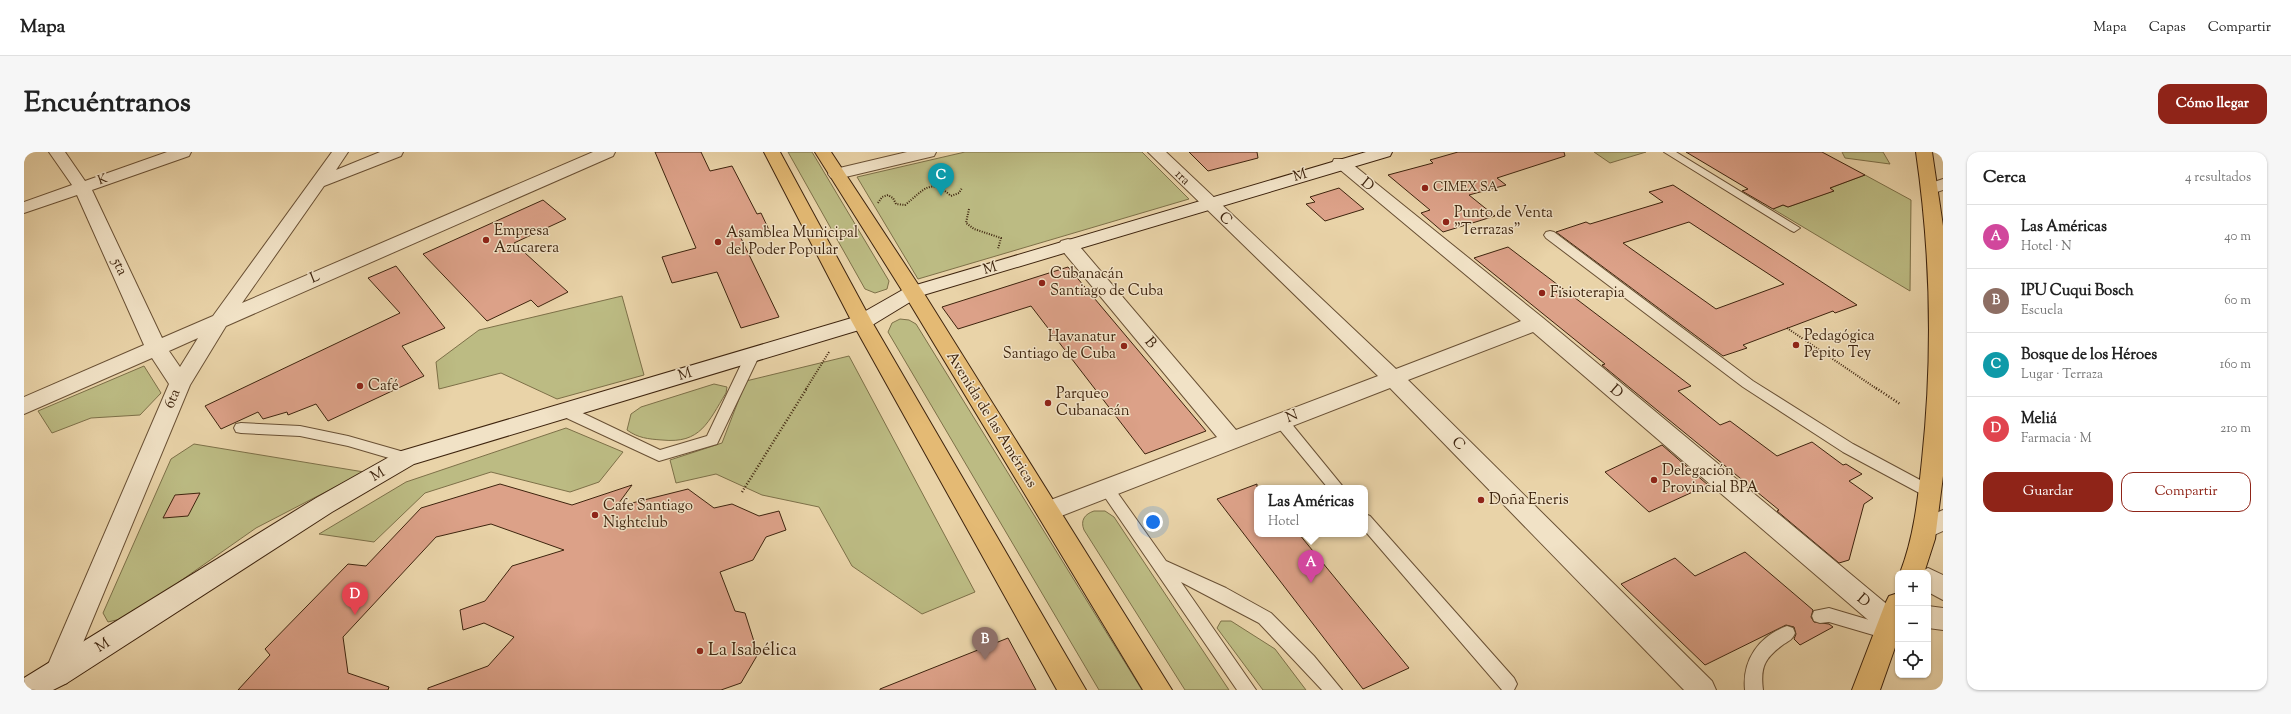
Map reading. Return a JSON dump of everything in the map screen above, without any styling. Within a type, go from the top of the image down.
[{"type":"main road","points":[[772,152],[862,322],[1072,690]]},
{"type":"main road","name":"Avenida de las Américas","points":[[823,152],[913,292],[1158,690]]},
{"type":"main road","points":[[1920,570],[1934,524],[1930,492],[1935,446],[1942,316],[1937,186],[1924,152]]},
{"type":"main road","points":[[1866,690],[1893,620]]},
{"type":"street","name":"5ta","points":[[56,152],[82,188],[156,348],[180,384]]},
{"type":"street","name":"K","points":[[24,208],[183,152]]},
{"type":"street","name":"6ta","points":[[57,674],[180,384],[220,320],[340,152]]},
{"type":"street","points":[[320,182],[395,152]]},
{"type":"street","name":"L","points":[[24,406],[607,152]]},
{"type":"street","points":[[837,174],[928,152]]},
{"type":"street","name":"1ra","points":[[1156,152],[1208,203]]},
{"type":"street","name":"M","points":[[28,690],[57,674],[324,505],[406,458],[862,322],[913,292],[1340,163],[1384,152]]},
{"type":"street","name":"D","points":[[1340,163],[1536,323],[1893,620]]},
{"type":"street","name":"C","points":[[1208,203],[1393,378],[1702,690]]},
{"type":"street","name":"B","points":[[1068,246],[1232,440]]},
{"type":"street","name":"N","points":[[1048,511],[1536,323]]},
{"type":"street","points":[[1931,581],[1943,589]]},
{"type":"street","points":[[1931,617],[1943,619]]},
{"type":"lane","points":[[1669,152],[1794,228]]},
{"type":"lane","points":[[1550,235],[1748,384],[1848,448],[1930,492]]},
{"type":"lane","points":[[565,411],[659,456],[712,440],[753,354]]},
{"type":"lane","points":[[1281,421],[1334,485]]},
{"type":"lane","points":[[241,428],[300,431],[348,441],[406,458]]},
{"type":"lane","points":[[1107,488],[1247,690]]},
{"type":"lane","points":[[1368,523],[1508,684]]},
{"type":"lane","points":[[1162,566],[1220,593],[1265,618],[1308,661],[1333,690]]},
{"type":"lane","points":[[1820,616],[1893,620]]},
{"type":"lane","points":[[1754,690],[1751,676],[1762,651],[1787,633]]},
{"type":"path","points":[[876,207],[882,197],[888,195],[893,198],[896,204],[905,205],[923,190],[934,185],[940,186],[952,196],[959,193],[962,188]]},
{"type":"path","points":[[969,209],[966,223],[970,228],[976,232],[994,234],[1001,238],[995,256]]},
{"type":"path","points":[[1786,328],[1900,404]]},
{"type":"path","points":[[742,492],[830,350]]},
{"type":"shaded area","points":[[788,152],[812,152],[889,281],[887,289],[875,293],[865,289]]},
{"type":"shaded area","points":[[965,152],[1142,152],[1189,199],[918,279],[857,177]]},
{"type":"shaded area","points":[[1594,152],[1646,152],[1610,163]]},
{"type":"shaded area","points":[[1842,152],[1883,152],[1890,164],[1845,158]]},
{"type":"shaded area","points":[[1865,175],[1911,200],[1910,291],[1773,209],[1783,205],[1788,207],[1833,191],[1830,188]]},
{"type":"shaded area","points":[[622,296],[644,375],[557,399],[501,373],[439,389],[436,362],[479,330]]},
{"type":"shaded area","points":[[900,319],[909,320],[916,324],[1142,690],[1099,690],[888,332],[892,323]]},
{"type":"shaded area","points":[[849,356],[975,592],[922,614],[852,566],[819,507],[762,495],[716,474],[676,483],[670,460],[722,443],[746,381]]},
{"type":"shaded area","points":[[144,366],[161,393],[140,415],[91,418],[52,433],[38,411]]},
{"type":"shaded area","points":[[714,384],[727,387],[726,393],[708,422],[695,435],[675,440],[662,440],[643,438],[627,430],[631,414],[641,407]]},
{"type":"shaded area","points":[[566,428],[623,452],[599,482],[570,492],[491,472],[425,493],[374,542],[319,534],[406,482]]},
{"type":"shaded area","points":[[194,444],[364,472],[256,528],[129,617],[108,622],[103,613],[171,459]]},
{"type":"shaded area","points":[[1094,511],[1105,511],[1114,517],[1229,690],[1185,690],[1084,530],[1084,518]]},
{"type":"shaded area","points":[[1221,621],[1231,621],[1275,649],[1306,690],[1263,690],[1217,628]]},
{"type":"building","name":"Asamblea Municipal del Poder Popular","points":[[655,152],[701,152],[710,171],[732,166],[757,214],[761,213],[769,230],[740,236],[779,317],[741,328],[717,272],[672,283],[662,257],[696,248]]},
{"type":"building","points":[[1189,152],[1257,152],[1258,158],[1208,171]]},
{"type":"building","points":[[1458,152],[1564,152],[1565,156],[1497,178],[1506,185],[1469,195],[1495,216],[1443,232],[1421,213],[1430,210],[1388,175],[1433,163],[1430,160]]},
{"type":"building","points":[[1686,152],[1822,152],[1865,175],[1830,188],[1834,191],[1788,207],[1783,205],[1773,209],[1742,191],[1748,189]]},
{"type":"building","points":[[1673,185],[1857,305],[1835,313],[1833,311],[1743,345],[1747,348],[1723,356],[1556,232],[1586,222],[1590,224],[1663,202],[1649,192]],"holes":[[[1689,222],[1784,284],[1716,309],[1623,243]]]},
{"type":"building","points":[[1339,188],[1364,209],[1325,221],[1306,204],[1315,202],[1310,197]]},
{"type":"building","points":[[543,200],[566,219],[514,243],[568,292],[538,307],[531,300],[487,321],[423,254]]},
{"type":"building","points":[[1508,247],[1691,386],[1678,391],[1720,425],[1730,421],[1777,456],[1812,442],[1843,465],[1846,464],[1862,474],[1849,481],[1873,498],[1864,504],[1849,560],[1839,563],[1777,511],[1779,510],[1602,365],[1605,364],[1474,258]]},
{"type":"building","points":[[396,266],[445,328],[402,346],[424,376],[328,421],[316,404],[288,415],[287,412],[263,419],[258,412],[221,429],[205,406],[400,313],[368,278]]},
{"type":"building","points":[[1068,267],[1206,431],[1145,454],[1031,306],[958,329],[942,307]]},
{"type":"building","name":"Delegación Provincial BPA","points":[[1662,445],[1708,485],[1649,512],[1605,472]]},
{"type":"building","points":[[500,484],[572,505],[632,485],[616,507],[688,489],[714,508],[732,504],[759,516],[779,511],[786,530],[766,537],[753,560],[720,572],[735,611],[745,613],[758,654],[741,683],[721,690],[428,690],[428,688],[488,666],[514,637],[484,623],[463,630],[460,610],[485,601],[512,566],[564,550],[491,524],[436,537],[343,637],[348,673],[389,687],[388,690],[238,690],[270,655],[265,649],[348,564],[366,566],[421,508]]},
{"type":"building","points":[[1254,485],[1254,537],[1301,537],[1409,668],[1363,689],[1217,499]]},
{"type":"building","points":[[200,493],[188,516],[163,518],[175,495]]},
{"type":"building","points":[[1745,552],[1813,610],[1811,617],[1814,622],[1829,624],[1833,627],[1800,645],[1794,639],[1796,634],[1794,627],[1786,625],[1705,665],[1621,584],[1675,558],[1695,576]]},
{"type":"building","points":[[1008,638],[1036,690],[880,690],[880,689]]},
{"type":"place","name":"CIMEX SA","points":[[1425,188]]},
{"type":"place","name":"Bosque de los Héroes","points":[[941,196]]},
{"type":"place","name":"Punto de Venta \"Terrazas\"","points":[[1446,222]]},
{"type":"place","name":"Empresa Azucarera","points":[[486,240]]},
{"type":"place","name":"Asamblea Municipal del Poder Popular","points":[[718,242]]},
{"type":"place","name":"Cubanacán Santiago de Cuba","points":[[1042,283]]},
{"type":"place","name":"Fisioterapia","points":[[1542,293]]},
{"type":"place","name":"Pedagógica Pepito Tey","points":[[1796,345]]},
{"type":"place","name":"Havanatur Santiago de Cuba","points":[[1124,346]]},
{"type":"place","name":"Café","points":[[360,386]]},
{"type":"place","name":"Parqueo Cubanacán","points":[[1048,403]]},
{"type":"place","name":"Delegación Provincial BPA","points":[[1654,480]]},
{"type":"place","name":"Doña Eneris","points":[[1481,500]]},
{"type":"place","name":"Cafe Santiago Nightclub","points":[[595,515]]},
{"type":"place","name":"Las Américas","points":[[1311,583]]},
{"type":"place","name":"Meliá","points":[[355,615]]},
{"type":"place","name":"La Isabélica","points":[[700,651]]},
{"type":"place","name":"IPU Cuqui Bosch","points":[[985,660]]}]
